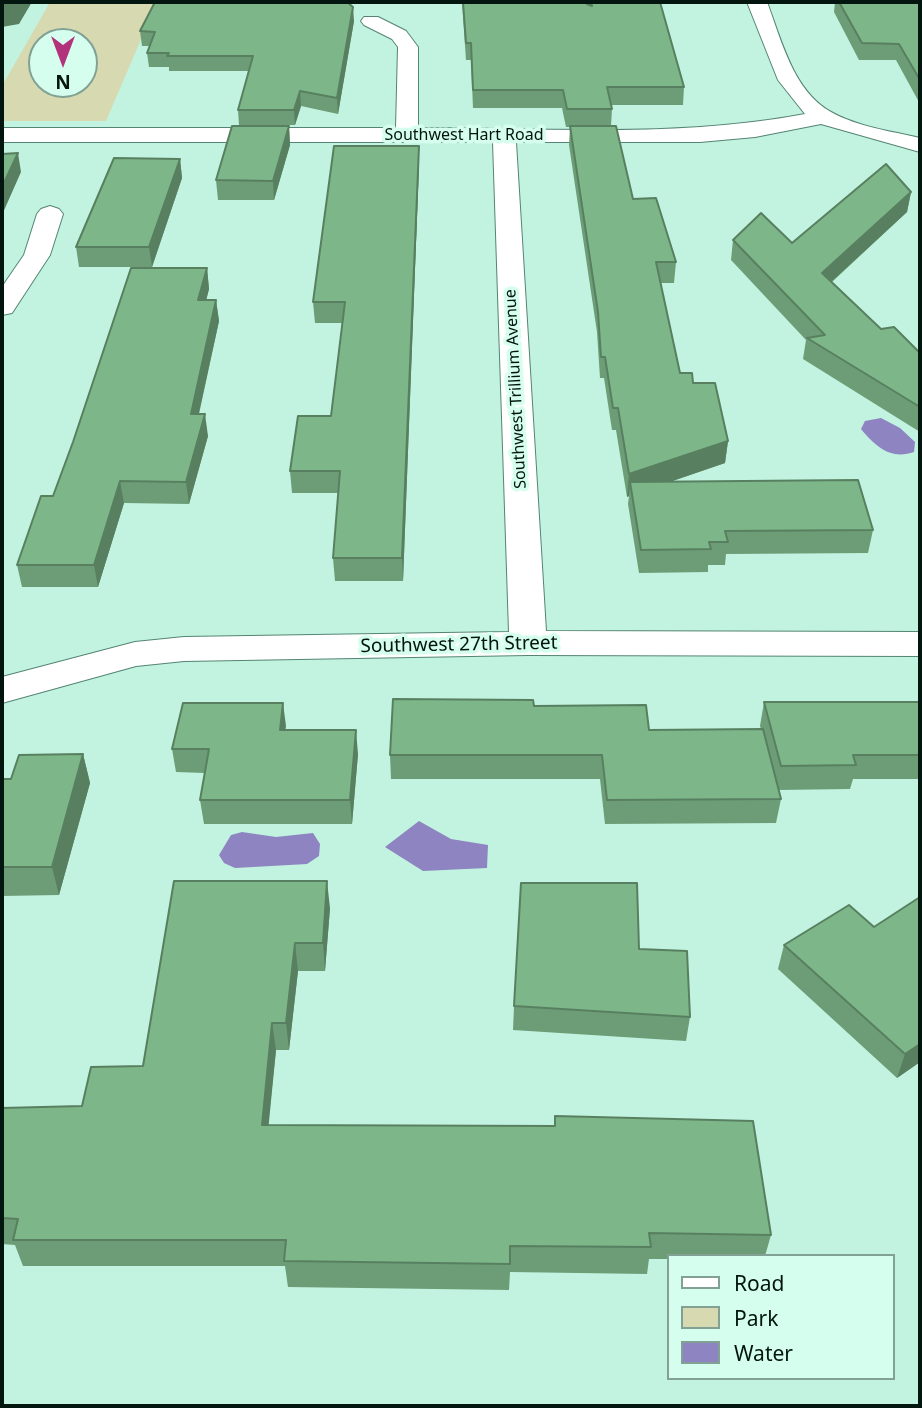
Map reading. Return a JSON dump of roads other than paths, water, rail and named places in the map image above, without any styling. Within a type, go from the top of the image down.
[{"type":"street","points":[[757,2],[788,82],[802,101],[823,117],[855,129],[920,145]]},
{"type":"street","points":[[371,21],[399,35],[408,47],[407,135]]},
{"type":"street","name":"Southwest Hart Road","points":[[2,135],[732,133],[823,117]]},
{"type":"street","name":"Southwest Trillium Avenue","points":[[504,135],[528,643]]},
{"type":"street","points":[[2,307],[37,255],[46,235],[50,214]]},
{"type":"street","name":"Southwest 27th Street","points":[[2,690],[135,654],[184,649],[528,643],[920,644]]},
{"type":"water","points":[[881,418],[900,428],[915,442],[914,452],[898,454],[884,450],[861,429],[865,421]]},
{"type":"water","points":[[419,821],[451,839],[488,845],[487,868],[423,871],[385,847]]},
{"type":"water","points":[[242,832],[276,837],[313,833],[320,844],[319,856],[307,864],[235,868],[224,863],[219,855],[231,835]]}]
